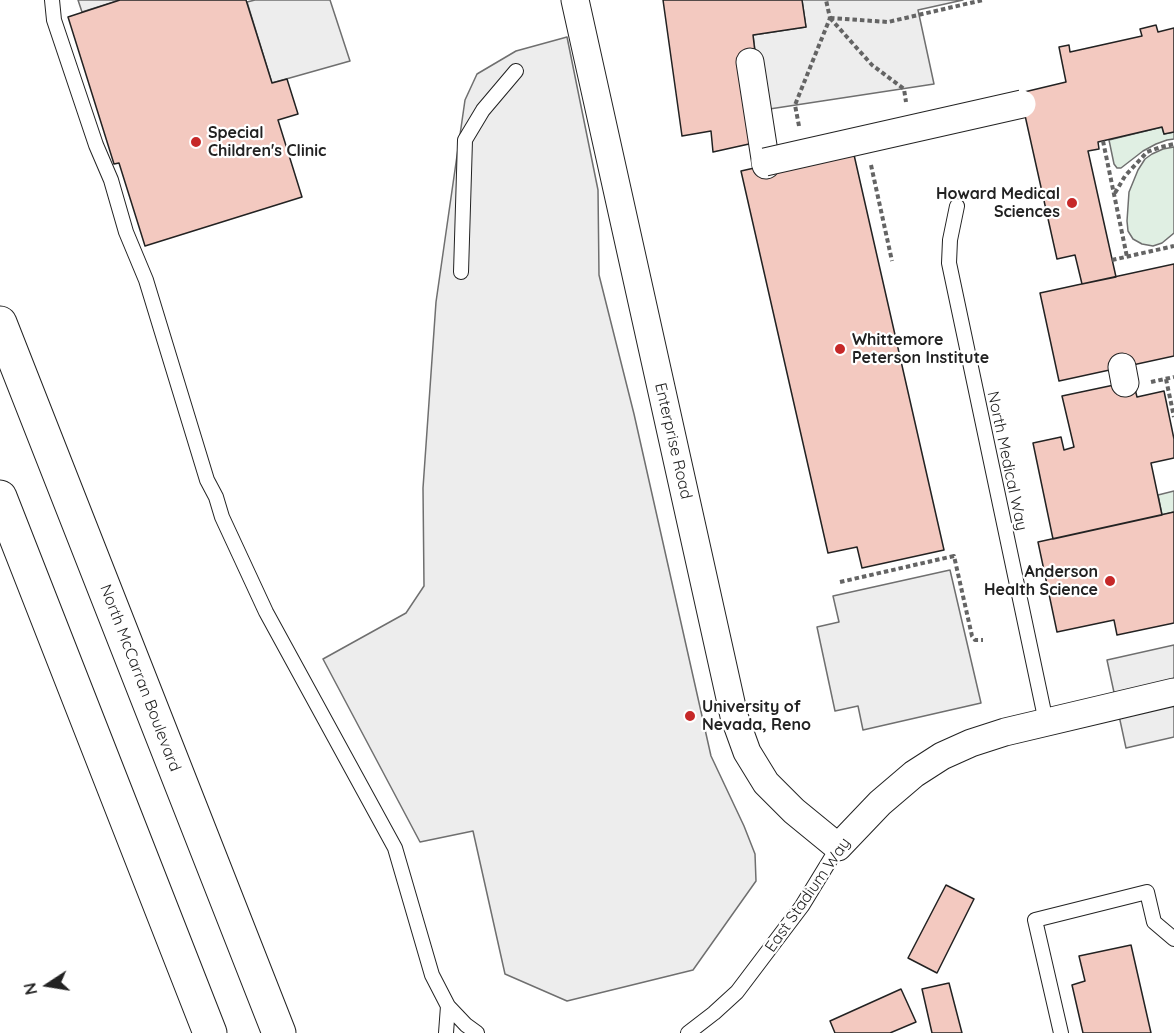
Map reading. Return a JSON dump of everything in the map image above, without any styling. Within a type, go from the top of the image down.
[{"type":"main road","name":"North McCarran Boulevard","points":[[0,323],[279,1033]]},
{"type":"main road","points":[[0,497],[210,1033]]},
{"type":"street","name":"Enterprise Road","points":[[575,0],[734,716],[747,752],[766,783],[794,811],[838,847]]},
{"type":"street","points":[[750,62],[766,164],[1022,104]]},
{"type":"street","name":"East Stadium Way","points":[[838,847],[880,803],[914,774],[942,756],[971,743],[1005,732],[1174,692]]},
{"type":"lane","points":[[52,0],[54,20],[96,145],[111,180],[126,232],[146,280],[207,480],[216,497],[222,517],[271,621],[395,848],[432,975],[448,1006],[477,1033]]},
{"type":"lane","points":[[461,272],[465,140],[483,110],[516,71]]},
{"type":"lane","name":"North Medical Way","points":[[957,206],[950,240],[949,263],[1046,722]]},
{"type":"lane","name":"East Stadium Way","points":[[688,1033],[737,992],[802,906],[838,847]]},
{"type":"lane","points":[[1061,1033],[1035,920],[1147,892],[1154,922],[1174,939]]},
{"type":"lane","points":[[446,1033],[448,1006]]},
{"type":"path","points":[[826,0],[830,18],[872,65],[904,89]]},
{"type":"path","points":[[830,18],[888,22],[983,0]]},
{"type":"path","points":[[795,105],[830,18]]},
{"type":"path","points":[[1103,141],[1127,257]]},
{"type":"path","points":[[1114,194],[1125,176],[1147,152],[1174,144]]},
{"type":"path","points":[[870,164],[892,261]]},
{"type":"path","points":[[1112,260],[1174,246]]},
{"type":"path","points":[[1166,379],[1174,417]]},
{"type":"path","points":[[840,582],[954,556],[972,636],[975,640],[983,640]]},
{"type":"green space","points":[[1162,127],[1164,134],[1174,132],[1174,139],[1156,144],[1121,168],[1117,168],[1109,140]]},
{"type":"green space","points":[[1174,147],[1174,233],[1162,243],[1153,246],[1142,244],[1133,239],[1128,231],[1129,192],[1145,159],[1163,149]]},
{"type":"green space","points":[[1174,491],[1174,512],[1162,515],[1158,495]]},
{"type":"shaded area","points":[[78,0],[120,0],[82,12]]},
{"type":"shaded area","points":[[255,0],[330,0],[350,61],[272,83],[247,2]]},
{"type":"shaded area","points":[[802,0],[963,0],[918,10],[934,84],[763,110],[753,35],[806,27]]},
{"type":"shaded area","points":[[567,37],[598,190],[599,275],[634,414],[711,756],[755,854],[756,881],[693,970],[567,1001],[505,974],[473,831],[420,842],[323,659],[406,613],[424,586],[423,488],[436,302],[465,100],[477,74],[516,51]]},
{"type":"shaded area","points":[[950,570],[981,703],[863,730],[858,706],[835,711],[817,627],[839,622],[833,596]]},
{"type":"shaded area","points":[[1174,645],[1174,737],[1126,748],[1107,660]]},
{"type":"building","name":"Special Children's Clinic","points":[[120,0],[246,0],[272,83],[287,79],[298,114],[278,120],[302,197],[145,246],[119,163],[114,164],[68,17]]},
{"type":"building","points":[[663,0],[802,0],[806,27],[753,35],[758,142],[713,152],[711,131],[682,136]]},
{"type":"building","name":"Howard Medical Sciences","points":[[1156,25],[1158,32],[1174,28],[1174,132],[1164,134],[1162,127],[1098,142],[1099,149],[1088,151],[1116,277],[1082,284],[1075,255],[1057,259],[1020,93],[1066,82],[1059,47],[1069,45],[1070,52],[1142,36],[1140,29]]},
{"type":"building","name":"Whittemore Peterson Institute","points":[[852,146],[944,550],[862,568],[857,547],[828,553],[741,171]]},
{"type":"building","points":[[1174,264],[1174,356],[1059,381],[1040,293]]},
{"type":"building","points":[[1133,381],[1137,397],[1164,391],[1174,439],[1174,458],[1151,463],[1162,515],[1053,539],[1033,443],[1061,437],[1064,450],[1074,447],[1062,396]]},
{"type":"building","name":"Anderson Health Science","points":[[1174,512],[1174,623],[1117,635],[1114,620],[1057,632],[1038,542]]},
{"type":"building","points":[[946,885],[974,899],[937,973],[908,958]]},
{"type":"building","points":[[1131,945],[1151,1033],[1083,1033],[1072,985],[1085,981],[1079,956]]},
{"type":"building","points":[[949,983],[962,1033],[932,1033],[922,989]]},
{"type":"building","points":[[901,989],[916,1022],[890,1033],[835,1033],[830,1021]]},
{"type":"place","name":"Special Children's Clinic","points":[[196,142]]},
{"type":"place","name":"Howard Medical Sciences","points":[[1072,203]]},
{"type":"place","name":"Whittemore Peterson Institute","points":[[840,349]]},
{"type":"place","name":"Anderson Health Science","points":[[1110,581]]},
{"type":"place","name":"University of Nevada, Reno","points":[[690,716]]}]
